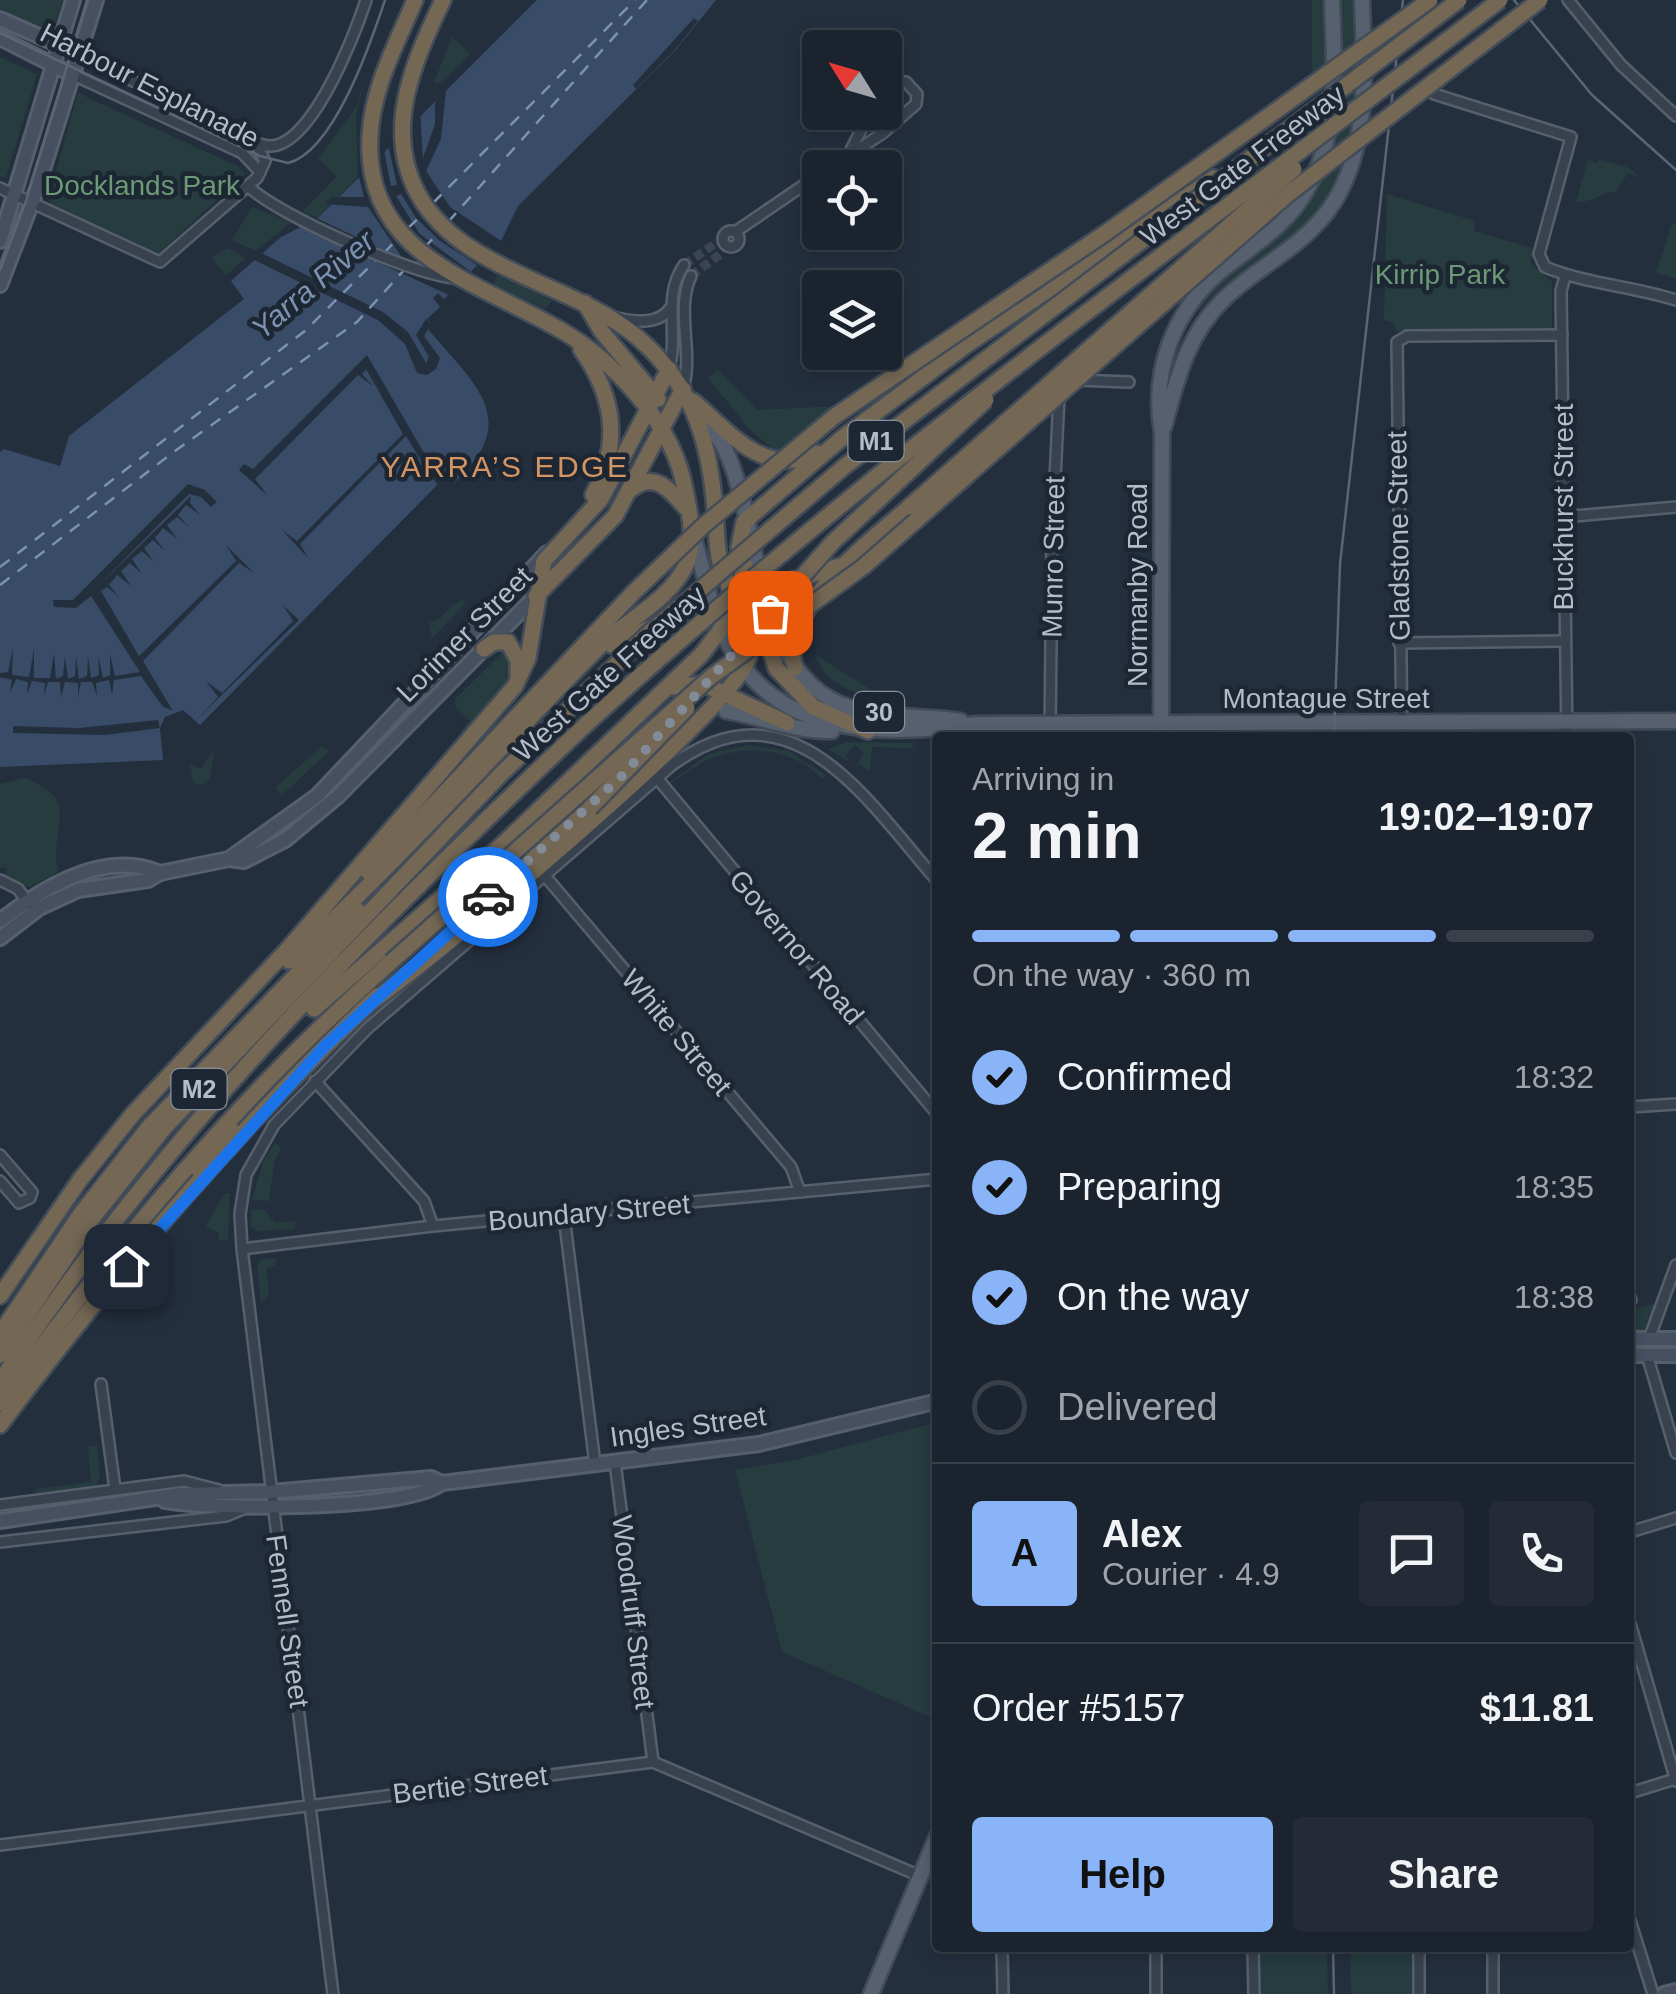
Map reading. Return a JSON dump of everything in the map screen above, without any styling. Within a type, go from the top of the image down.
[{"type":"highway","points":[[415,0],[372,117],[374,179],[384,204],[404,236],[457,278],[565,332],[608,366],[661,430],[680,470],[689,519],[689,556],[676,580],[580,657]]},
{"type":"highway","points":[[443,0],[408,86],[402,124],[402,152],[417,192],[431,213],[462,241],[603,312],[636,336],[688,397],[746,447],[775,461],[807,458],[848,433]]},
{"type":"highway","points":[[0,1311],[71,1207],[138,1122],[289,961],[378,877],[703,526],[834,416],[1107,232],[1430,0]]},
{"type":"highway","name":"West Gate Freeway","points":[[0,1334],[80,1216],[148,1127],[500,774],[649,633],[794,508],[944,387],[1459,0]]},
{"type":"highway","name":"West Gate Freeway","points":[[0,1382],[107,1227],[212,1104],[579,731],[767,564],[948,417],[1500,0]]},
{"type":"highway","points":[[0,1402],[164,1188],[308,1038],[712,676],[863,567],[1312,174],[1540,0]]},
{"type":"highway","points":[[794,668],[791,651],[798,625],[857,554],[1383,90]]},
{"type":"highway","points":[[861,731],[824,714],[794,690],[772,659],[760,620],[755,579],[738,538],[746,519],[848,433],[1038,294],[1277,138]]},
{"type":"highway","points":[[580,301],[656,396],[661,430]]},
{"type":"highway","name":"M1","points":[[0,1426],[196,1185],[371,1002],[590,808],[680,717],[834,542],[1064,330]]},
{"type":"highway","points":[[565,332],[601,382],[612,426],[611,449],[599,483],[569,532]]},
{"type":"highway","name":"Lorimer Street","points":[[549,551],[601,499],[668,369]]},
{"type":"highway","points":[[688,397],[715,476],[720,563]]},
{"type":"highway","name":"Lorimer Street","points":[[536,596],[605,527],[661,430],[688,397]]},
{"type":"highway","points":[[212,1104],[337,987],[504,844],[656,698],[722,628],[728,584],[720,563],[689,519],[654,481],[643,480],[628,492]]},
{"type":"highway","points":[[536,596],[540,571],[549,551]]},
{"type":"highway","points":[[720,563],[755,579],[804,580],[857,554]]},
{"type":"highway","name":"M2","points":[[377,848],[515,686],[528,658],[536,596]]},
{"type":"highway","points":[[580,657],[689,610],[726,610],[760,620],[781,642]]},
{"type":"highway","points":[[371,1002],[412,974],[544,864],[724,694],[745,668],[749,652],[726,610]]},
{"type":"highway","points":[[484,648],[502,640],[512,646],[519,672],[515,686]]},
{"type":"highway","name":"M2","points":[[0,1296],[121,1128],[377,848],[492,729],[580,657]]},
{"type":"highway","points":[[656,698],[688,682],[787,723]]},
{"type":"highway","points":[[694,723],[708,714],[726,711]]},
{"type":"highway","name":"M2","points":[[0,1355],[91,1220],[164,1128],[428,847]]},
{"type":"highway","points":[[36,1377],[105,1282],[308,1038]]},
{"type":"main road","name":"Normanby Road","points":[[1162,731],[1162,433],[1157,405],[1160,378],[1180,320],[1205,286],[1295,208],[1325,152],[1332,112],[1332,0]]},
{"type":"main road","name":"Normanby Road","points":[[1162,433],[1181,362],[1208,316],[1236,288],[1299,243],[1342,189],[1360,130],[1362,0]]},
{"type":"main road","points":[[688,397],[725,449],[746,519]]},
{"type":"main road","points":[[689,519],[726,610]]},
{"type":"main road","name":"Montague Street","points":[[755,579],[794,668],[815,690],[846,706],[1050,730],[1567,730],[1676,721]]},
{"type":"main road","name":"Montague Street","points":[[722,628],[745,668],[772,696],[804,716],[861,731],[977,724]]},
{"type":"main road","points":[[726,711],[816,732],[861,731]]},
{"type":"main road","points":[[871,1994],[932,1848]]},
{"type":"main road","points":[[862,1994],[885,1957]]},
{"type":"street","points":[[0,241],[73,0]]},
{"type":"street","points":[[0,284],[32,204],[96,0]]},
{"type":"street","points":[[248,139],[269,148],[289,142],[343,62],[366,0]]},
{"type":"street","points":[[1568,0],[1622,64],[1676,116]]},
{"type":"street","name":"Harbour Esplanade","points":[[0,19],[248,139],[262,151],[265,161],[260,172],[242,153],[0,38]]},
{"type":"street","points":[[902,82],[917,94],[916,104],[902,115]]},
{"type":"street","points":[[1434,94],[1572,137],[1539,262],[1565,277],[1622,284],[1676,300]]},
{"type":"street","points":[[855,150],[882,130]]},
{"type":"street","points":[[0,188],[160,262],[250,186],[260,172]]},
{"type":"street","points":[[250,186],[270,206],[298,215],[419,273],[457,278]]},
{"type":"street","points":[[722,253],[738,241],[725,237],[802,186]]},
{"type":"street","points":[[668,369],[675,342],[674,283],[684,265]]},
{"type":"street","points":[[688,397],[689,341],[684,294],[690,276]]},
{"type":"street","name":"Buckhurst Street","points":[[1565,277],[1563,641],[1567,730]]},
{"type":"street","points":[[603,312],[652,320],[666,316],[672,305]]},
{"type":"street","name":"Gladstone Street","points":[[1402,731],[1396,344],[1403,337],[1562,335]]},
{"type":"street","name":"Munro Street","points":[[1050,730],[1058,399],[1072,382],[1129,382]]},
{"type":"street","points":[[1564,517],[1676,507]]},
{"type":"street","name":"Lorimer Street","points":[[229,858],[317,796],[549,551]]},
{"type":"street","name":"Lorimer Street","points":[[0,921],[31,905],[78,890],[148,880],[229,858],[254,857],[304,827],[536,596]]},
{"type":"street","points":[[1399,643],[1563,641]]},
{"type":"street","name":"Fennell Street","points":[[333,1994],[242,1249],[241,1198],[254,1155],[274,1124],[368,1028],[699,746],[723,737],[760,734],[812,751],[848,780],[932,875]]},
{"type":"street","name":"Governor Road","points":[[657,778],[932,1108]]},
{"type":"street","name":"White Street","points":[[546,877],[791,1167],[800,1192]]},
{"type":"street","points":[[0,880],[18,889],[31,905]]},
{"type":"street","name":"Lorimer Street","points":[[0,938],[31,905]]},
{"type":"street","points":[[316,1081],[424,1201],[433,1226]]},
{"type":"street","points":[[1634,1106],[1676,1104]]},
{"type":"street","points":[[0,1156],[32,1192],[30,1198],[19,1203],[0,1181]]},
{"type":"street","name":"Boundary Street","points":[[242,1249],[433,1226],[932,1180]]},
{"type":"street","points":[[564,1216],[595,1464]]},
{"type":"street","points":[[1676,1266],[1647,1355],[1676,1453]]},
{"type":"street","points":[[1634,1339],[1676,1339]]},
{"type":"street","points":[[1634,1355],[1676,1355]]},
{"type":"street","points":[[101,1384],[116,1489]]},
{"type":"street","name":"Ingles Street","points":[[0,1521],[190,1493],[248,1499],[370,1500],[427,1494],[442,1483],[759,1444],[932,1402]]},
{"type":"street","name":"Woodruff Street","points":[[615,1462],[653,1762]]},
{"type":"street","name":"Ingles Street","points":[[272,1498],[431,1478],[442,1483]]},
{"type":"street","name":"Ingles Street","points":[[0,1506],[190,1481],[248,1499]]},
{"type":"street","points":[[368,1485],[370,1500]]},
{"type":"street","name":"Ingles Street","points":[[0,1542],[226,1516],[248,1499]]},
{"type":"street","points":[[1634,1531],[1676,1518]]},
{"type":"street","points":[[1634,1636],[1676,1780],[1634,1792]]},
{"type":"street","points":[[1663,1734],[1676,1730]]},
{"type":"street","points":[[653,1762],[920,1876]]},
{"type":"street","name":"Bertie Street","points":[[0,1845],[653,1762]]},
{"type":"street","points":[[1634,1933],[1652,1994]]},
{"type":"street","points":[[1002,1952],[1003,1994]]},
{"type":"street","points":[[1156,1952],[1156,1994]]},
{"type":"street","points":[[1253,1952],[1254,1994]]},
{"type":"street","points":[[1419,1952],[1419,1994]]},
{"type":"street","points":[[1493,1952],[1494,1994]]},
{"type":"street","points":[[1664,1994],[1676,1990]]},
{"type":"green space","points":[[0,0],[63,0],[53,29],[44,30],[0,9]]},
{"type":"green space","points":[[1312,0],[1325,0],[1326,66],[1312,76]]},
{"type":"green space","points":[[1339,0],[1356,0],[1358,65],[1352,130],[1345,161],[1332,190],[1314,217],[1290,240],[1231,280],[1200,310],[1195,306],[1212,286],[1260,248],[1330,153],[1337,118]]},
{"type":"green space","points":[[452,37],[470,54],[440,83],[434,83]]},
{"type":"green space","name":"Docklands Park","points":[[0,57],[37,74],[6,178],[0,176]]},
{"type":"green space","points":[[365,79],[356,116],[358,176],[318,218],[302,212],[337,176],[318,159],[356,107]]},
{"type":"green space","name":"Docklands Park","points":[[78,93],[239,167],[245,174],[158,254],[53,206],[48,199]]},
{"type":"green space","points":[[1599,159],[1630,168],[1639,177],[1628,173],[1616,192],[1576,202],[1588,160],[1597,163]]},
{"type":"green space","name":"Kirrip Park","points":[[1387,194],[1475,221],[1474,231],[1533,248],[1531,264],[1552,282],[1552,328],[1396,331],[1394,323],[1384,320]]},
{"type":"green space","points":[[252,207],[291,222],[256,251],[232,240]]},
{"type":"green space","points":[[1672,223],[1676,224],[1676,279],[1656,273]]},
{"type":"green space","points":[[227,248],[246,258],[226,275],[212,258]]},
{"type":"green space","points":[[497,275],[552,301],[545,309],[493,284]]},
{"type":"green space","points":[[718,369],[758,410],[839,406],[777,452],[752,432],[708,378]]},
{"type":"green space","points":[[464,600],[465,604],[432,638],[429,623]]},
{"type":"green space","points":[[504,651],[510,662],[507,685],[468,737],[461,731],[470,721],[456,709],[455,699]]},
{"type":"green space","points":[[816,655],[886,699],[844,687],[825,673]]},
{"type":"green space","points":[[847,742],[913,743],[913,748],[872,747],[870,772],[858,763],[864,753],[855,745],[845,755],[850,762],[828,749]]},
{"type":"green space","points":[[748,745],[789,751],[826,775],[822,779],[785,755],[741,751],[706,761],[666,785],[708,754]]},
{"type":"green space","points":[[322,746],[329,751],[281,796],[275,788]]},
{"type":"green space","points":[[214,749],[210,780],[203,785],[193,783],[190,764],[201,769]]},
{"type":"green space","points":[[25,778],[43,786],[53,796],[60,816],[58,872],[28,887],[5,876],[7,869],[0,867],[0,784]]},
{"type":"green space","points":[[275,1143],[281,1148],[274,1163],[269,1201],[252,1200],[263,1161]]},
{"type":"green space","points":[[230,1193],[228,1240],[219,1241],[218,1233],[206,1226],[224,1194]]},
{"type":"green space","points":[[251,1209],[265,1210],[275,1223],[296,1221],[295,1229],[256,1231],[251,1226]]},
{"type":"green space","points":[[277,1258],[275,1266],[266,1269],[269,1295],[261,1304],[257,1266],[261,1260]]},
{"type":"green space","points":[[1656,1303],[1643,1331],[1634,1330],[1634,1309]]},
{"type":"green space","points":[[932,1424],[932,1718],[782,1652],[735,1470],[795,1460]]},
{"type":"green space","points":[[97,1445],[100,1477],[96,1486],[36,1494],[36,1489],[91,1482],[88,1447]]},
{"type":"green space","points":[[1260,1952],[1327,1952],[1328,1994],[1260,1994]]},
{"type":"green space","points":[[1350,1952],[1415,1952],[1416,1994],[1351,1994]]},
{"type":"water","name":"Yarra River","points":[[537,0],[716,0],[674,52],[518,206],[501,241],[444,299],[438,293],[433,298],[440,307],[427,319],[431,324],[427,328],[461,367],[484,402],[488,420],[486,439],[475,460],[455,482],[449,473],[200,725],[183,710],[165,717],[160,728],[163,760],[0,767],[0,452],[4,449],[60,466],[69,436],[244,299],[231,281],[281,237],[318,218]]},
{"type":"pier","points":[[694,18],[698,21],[673,52],[636,89],[633,85]]},
{"type":"pier","points":[[446,90],[441,139],[426,171],[450,207],[506,244],[482,268],[440,241],[416,218],[401,194],[396,196],[420,234],[475,275],[453,297],[295,224],[312,216],[403,259],[368,207],[324,204],[331,197],[364,197],[357,170],[383,145],[391,186],[397,185],[387,141],[420,110],[423,158],[435,124],[435,102]]},
{"type":"pier","points":[[257,251],[383,312],[408,332],[426,363],[429,357],[416,335],[426,319],[431,324],[424,336],[440,358],[436,369],[427,375],[417,373],[405,344],[378,320],[250,258]]},
{"type":"pier","points":[[367,355],[441,482],[438,485],[430,476],[406,436],[300,544],[309,559],[282,530],[297,541],[403,434],[366,369],[362,374],[373,386],[358,375],[255,479],[268,496],[239,470],[244,464],[253,469]]},
{"type":"pier","points":[[188,484],[205,490],[217,502],[211,507],[201,497],[189,494],[96,588],[191,496],[190,503],[200,515],[186,505],[178,515],[189,527],[177,517],[167,525],[177,539],[163,528],[155,538],[165,551],[153,540],[144,548],[154,562],[142,551],[132,559],[142,574],[130,563],[121,571],[131,586],[117,575],[109,585],[119,597],[107,587],[101,591],[139,656],[236,561],[226,545],[254,573],[239,563],[143,661],[173,711],[163,707],[141,676],[114,680],[112,695],[109,680],[96,683],[97,696],[92,682],[81,682],[78,697],[78,683],[65,682],[61,697],[60,682],[48,682],[44,696],[45,683],[32,681],[27,695],[28,682],[16,679],[10,693],[12,680],[0,677],[0,673],[8,672],[13,647],[12,675],[29,677],[34,649],[34,678],[50,678],[54,653],[56,679],[63,676],[65,656],[68,679],[75,676],[76,656],[79,679],[87,676],[88,656],[91,678],[99,675],[98,655],[103,678],[110,675],[110,654],[115,676],[140,672],[91,596],[76,608],[54,607],[53,600],[73,600]]},
{"type":"pier","points":[[283,605],[299,620],[196,720],[218,697],[206,681],[222,693],[293,621]]},
{"type":"pier","points":[[158,720],[160,728],[104,735],[13,733],[13,726],[79,728]]},
{"type":"ferry route","points":[[433,203],[635,0]]},
{"type":"ferry route","points":[[448,222],[647,0]]},
{"type":"ferry route","points":[[408,228],[424,213]]},
{"type":"ferry route","points":[[424,248],[439,232]]},
{"type":"ferry route","points":[[384,253],[399,237]]},
{"type":"ferry route","points":[[0,567],[306,330],[378,258]]},
{"type":"ferry route","points":[[0,585],[175,451],[357,322],[405,269]]},
{"type":"tunnel","points":[[684,265],[716,243]]},
{"type":"tunnel","points":[[691,276],[722,253]]},
{"type":"tram line","points":[[0,270],[26,201],[87,0]]},
{"type":"tram line","points":[[0,33],[260,156],[288,163],[305,155],[335,118],[360,67],[385,0]]},
{"type":"tram line","points":[[1334,732],[1340,564],[1403,0]]},
{"type":"tram line","points":[[1514,0],[1592,95],[1676,170]]},
{"type":"tram line","points":[[1333,1952],[1334,1994]]},
{"type":"way so far","points":[[488,897],[620,778],[680,717],[770,613]]},
{"type":"district","name":"YARRA’S EDGE","points":[[505,467]]},
{"type":"route","points":[[126,1266],[324,1047],[409,965],[488,897]]}]
